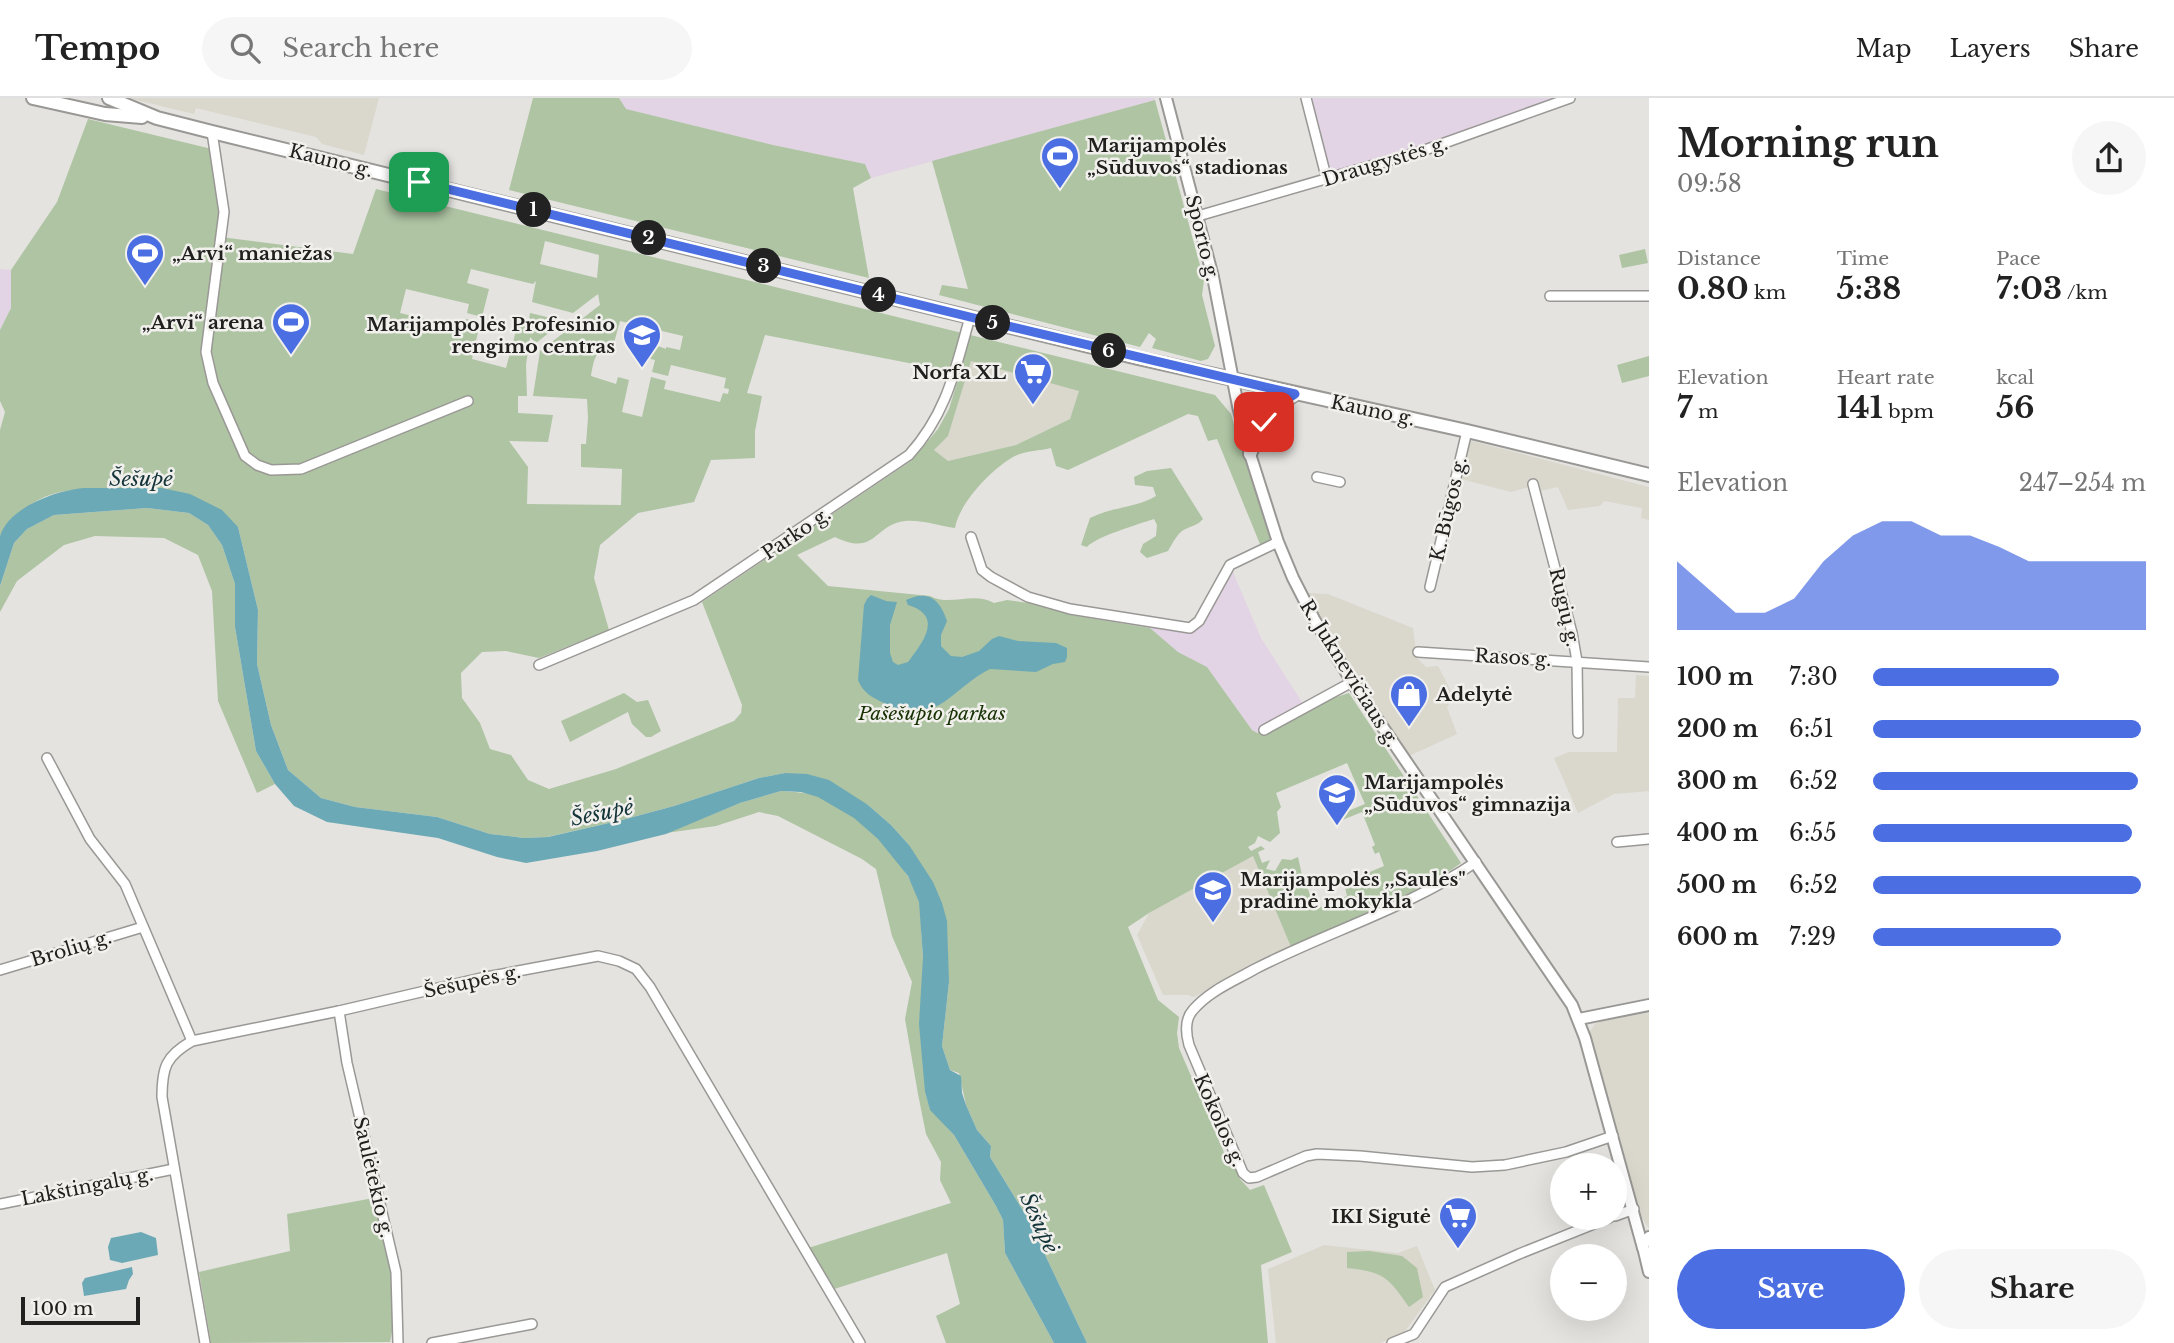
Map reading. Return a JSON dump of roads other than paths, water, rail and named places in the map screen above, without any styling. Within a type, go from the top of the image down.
[{"type":"main road","name":"Kauno g.","points":[[33,98],[75,103],[105,114],[157,118]]},
{"type":"main road","name":"Kauno g.","points":[[109,98],[157,118],[212,132],[1233,380],[1467,431],[1649,475]]},
{"type":"main road","points":[[1250,454],[1264,422],[1275,407],[1295,394]]},
{"type":"street","name":"Sporto g.","points":[[1166,98],[1213,277],[1233,380]]},
{"type":"street","points":[[1306,98],[1327,180]]},
{"type":"street","name":"Draugystės g.","points":[[1198,216],[1422,151],[1570,98]]},
{"type":"street","points":[[212,132],[224,212],[206,352],[213,383],[245,456],[257,465],[271,470],[301,469],[468,401]]},
{"type":"street","points":[[1550,296],[1649,296]]},
{"type":"street","name":"Parko g.","points":[[539,665],[694,600],[878,479],[909,455],[930,429],[945,400],[970,317]]},
{"type":"street","name":"R. Juknevičiaus g.","points":[[1233,380],[1250,454],[1278,542],[1314,619],[1352,682],[1476,862],[1579,1019],[1634,1211],[1637,1230],[1646,1248],[1649,1272]]},
{"type":"street","name":"K. Būgos g.","points":[[1430,587],[1467,431]]},
{"type":"street","points":[[1317,477],[1340,482]]},
{"type":"street","name":"Rugių g.","points":[[1533,484],[1563,593],[1577,661],[1578,733]]},
{"type":"street","points":[[971,537],[982,570],[1028,597],[1070,609],[1190,628],[1199,621],[1230,565],[1278,542]]},
{"type":"street","name":"Rasos g.","points":[[1418,652],[1649,667]]},
{"type":"street","points":[[1264,730],[1352,682]]},
{"type":"street","points":[[47,758],[90,839],[125,884],[192,1041]]},
{"type":"street","points":[[1617,842],[1649,839]]},
{"type":"street","name":"Kokolos g.","points":[[1476,862],[1406,901],[1267,963],[1217,989],[1193,1009],[1187,1023],[1189,1045],[1243,1173],[1249,1178],[1257,1177],[1317,1154],[1472,1167],[1505,1165],[1566,1152],[1613,1136]]},
{"type":"street","name":"Brolių g.","points":[[0,970],[143,927]]},
{"type":"street","name":"Šešupės g.","points":[[205,1343],[162,1097],[164,1068],[173,1052],[192,1041],[481,978],[598,956],[636,969],[650,987],[860,1343]]},
{"type":"street","points":[[1579,1019],[1649,1005]]},
{"type":"street","name":"Saulėtekio g.","points":[[338,1011],[347,1063],[396,1272],[398,1343]]},
{"type":"street","name":"Lakštingalų g.","points":[[0,1204],[174,1169]]},
{"type":"street","points":[[1627,1213],[1634,1211]]},
{"type":"street","name":"R. Juknevičiaus g.","points":[[1634,1211],[1649,1232]]},
{"type":"street","points":[[1392,1343],[1414,1334],[1445,1287],[1579,1230]]},
{"type":"street","points":[[432,1343],[532,1324]]},
{"type":"water","points":[[84,488],[162,488],[190,494],[222,510],[238,527],[258,610],[257,664],[271,725],[288,770],[321,798],[355,807],[437,817],[490,834],[524,838],[548,837],[622,820],[759,778],[785,773],[807,774],[829,780],[868,805],[909,845],[933,882],[942,903],[947,921],[949,982],[942,1046],[950,1070],[961,1076],[966,1105],[977,1130],[991,1146],[990,1157],[1027,1217],[1087,1343],[1054,1343],[1005,1253],[1003,1220],[996,1206],[954,1135],[930,1110],[925,1092],[919,1024],[923,957],[919,902],[908,876],[878,839],[854,818],[818,797],[801,792],[781,791],[740,803],[666,834],[597,851],[526,863],[497,857],[438,838],[327,822],[294,806],[275,784],[256,751],[235,627],[235,584],[222,545],[208,525],[189,513],[147,508],[54,515],[27,529],[14,543],[0,586],[0,536],[5,526],[35,502],[61,492]]},
{"type":"water","points":[[871,595],[897,602],[890,625],[890,653],[893,662],[898,665],[908,662],[927,630],[925,616],[908,605],[906,600],[921,596],[932,598],[941,607],[947,621],[941,635],[941,646],[951,656],[962,657],[979,651],[999,636],[1018,641],[1056,643],[1067,648],[1067,657],[1065,662],[1036,672],[990,669],[931,709],[904,710],[873,697],[858,680],[864,605]]},
{"type":"water","points":[[141,1232],[156,1238],[158,1255],[122,1263],[110,1260],[108,1247],[111,1238]]},
{"type":"water","points":[[132,1267],[133,1274],[126,1289],[84,1296],[82,1283],[85,1278]]},
{"type":"place","name":"Marijampolės „Sūduvos“ stadionas","points":[[1060,190]]},
{"type":"place","name":"„Arvi“ maniežas","points":[[145,287]]},
{"type":"place","name":"„Arvi“ arena","points":[[291,356]]},
{"type":"place","name":"Marijampolės Profesinio rengimo centras","points":[[642,369]]},
{"type":"place","name":"Norfa XL","points":[[1033,406]]},
{"type":"place","name":"Adelytė","points":[[1409,728]]},
{"type":"place","name":"Marijampolės „Sūduvos“ gimnazija","points":[[1337,827]]},
{"type":"place","name":"Marijampolės ,,Saulės\" pradinė mokykla","points":[[1213,924]]},
{"type":"place","name":"IKI Sigutė","points":[[1458,1250]]},
{"type":"water label","name":"Šešupė","points":[[141,479]]},
{"type":"water label","name":"Šešupė","points":[[602,813]]},
{"type":"water label","name":"Šešupė","points":[[1039,1223]]},
{"type":"park label","name":"Pašešupio parkas","points":[[932,713]]}]
